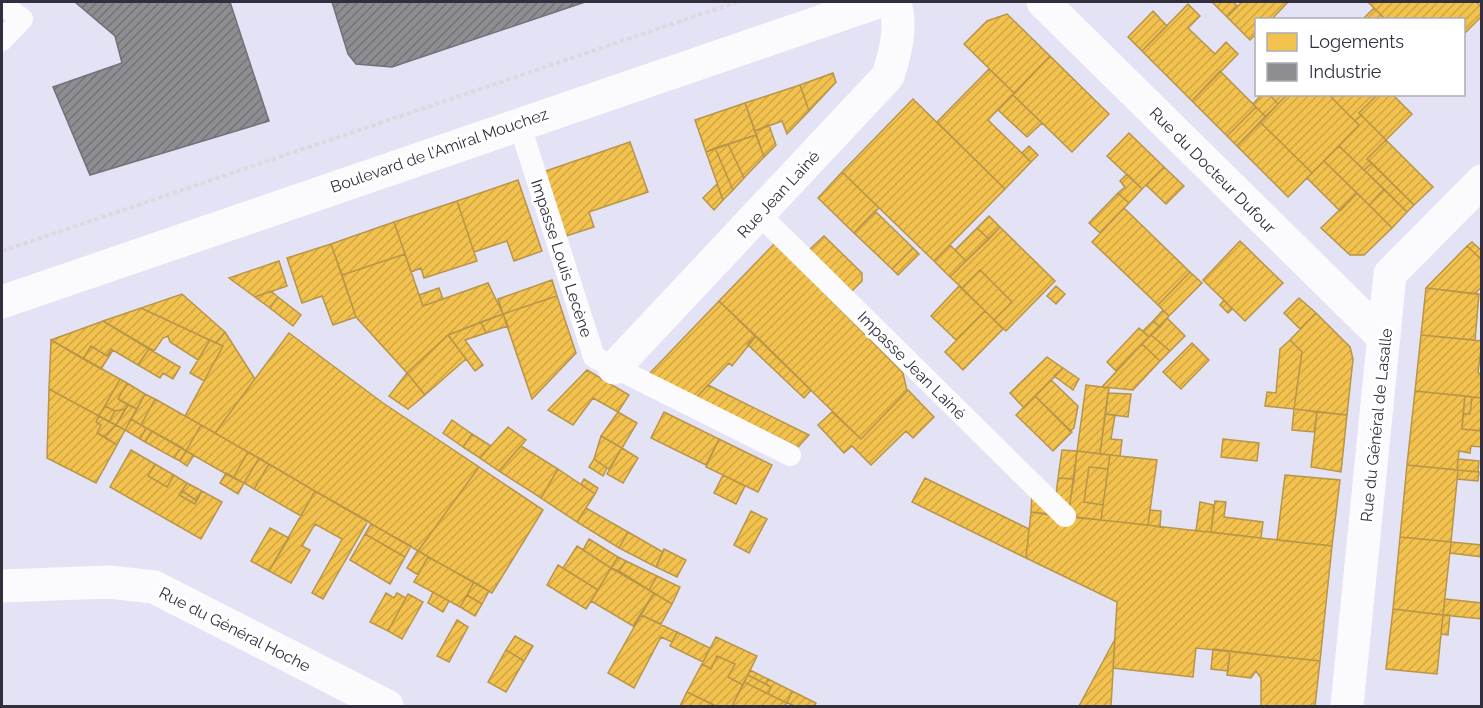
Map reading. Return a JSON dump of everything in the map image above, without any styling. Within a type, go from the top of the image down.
[{"type":"street","name":"Boulevard de l'Amiral Mouchez","points":[[2,302],[519,123],[878,2]]},
{"type":"street","name":"Rue Jean Lainé","points":[[614,368],[888,76],[897,44],[900,20],[895,2]]},
{"type":"street","name":"Rue du Docteur Dufour","points":[[1043,2],[1384,338]]},
{"type":"street","name":"Rue du Général de Lasalle","points":[[1347,706],[1390,274],[1482,181]]},
{"type":"street","name":"Rue du Général Hoche","points":[[2,586],[109,582],[154,587],[387,706]]},
{"type":"lane","points":[[2,4],[22,19],[2,40]]},
{"type":"lane","name":"Impasse Louis Lecène","points":[[519,123],[594,357],[790,455]]},
{"type":"lane","name":"Impasse Jean Lainé","points":[[759,214],[1065,516]]},
{"type":"path","points":[[2,251],[737,2]]},
{"type":"building: Logements","points":[[1212,2],[1233,2],[1237,6],[1227,17]]},
{"type":"building: Logements","points":[[1242,2],[1288,2],[1273,18],[1255,18],[1255,35],[1250,40],[1227,17]]},
{"type":"building: Logements","points":[[1368,2],[1476,2],[1482,7],[1482,16],[1465,33],[1465,18],[1384,18]]},
{"type":"building: Logements","points":[[1188,4],[1200,16],[1188,28],[1215,54],[1226,42],[1238,54],[1192,101],[1142,51]]},
{"type":"building: Logements","points":[[1374,8],[1384,18],[1364,18]]},
{"type":"building: Logements","points":[[1153,11],[1167,26],[1142,51],[1128,37]]},
{"type":"building: Logements","points":[[1007,14],[1050,56],[1014,93],[964,44],[987,21]]},
{"type":"building: Logements","points":[[1050,56],[1109,114],[1072,152],[1013,95]]},
{"type":"building: Logements","points":[[989,69],[1014,93],[988,120],[1031,162],[1005,189],[937,122]]},
{"type":"building: Logements","points":[[1220,71],[1256,107],[1227,136],[1192,101]]},
{"type":"building: Logements","points":[[833,73],[836,82],[809,111],[800,85]]},
{"type":"building: Logements","points":[[800,85],[809,111],[787,134],[782,121],[755,131],[745,103]]},
{"type":"building: Logements","points":[[1013,95],[1042,123],[1027,137],[998,110]]},
{"type":"building: Logements","points":[[1260,96],[1271,96],[1278,104],[1266,117],[1253,104]]},
{"type":"building: Logements","points":[[1271,96],[1286,96],[1278,104]]},
{"type":"building: Logements","points":[[1286,96],[1330,96],[1359,125],[1312,173],[1260,122]]},
{"type":"building: Logements","points":[[1330,96],[1376,96],[1359,113],[1361,115],[1355,121]]},
{"type":"building: Logements","points":[[1376,96],[1394,96],[1412,114],[1386,140],[1359,113]]},
{"type":"building: Logements","points":[[913,99],[1005,189],[934,261],[842,172]]},
{"type":"building: Logements","points":[[745,103],[756,135],[706,152],[695,120]]},
{"type":"building: Logements","points":[[1256,107],[1266,117],[1237,146],[1227,136]]},
{"type":"building: Logements","points":[[1361,115],[1386,140],[1367,159],[1372,163],[1364,170],[1339,146],[1359,125],[1355,121]]},
{"type":"building: Logements","points":[[1260,122],[1312,173],[1288,197],[1237,146]]},
{"type":"building: Logements","points":[[769,125],[776,145],[764,157],[755,131]]},
{"type":"building: Logements","points":[[1129,133],[1164,167],[1142,189],[1107,156]]},
{"type":"building: Logements","points":[[756,135],[764,157],[744,178],[728,144]]},
{"type":"building: Logements","points":[[1386,140],[1433,187],[1414,205],[1367,159]]},
{"type":"building: Logements","points":[[630,142],[648,192],[589,212],[594,227],[566,236],[543,172]]},
{"type":"building: Logements","points":[[728,144],[744,178],[733,190],[715,148]]},
{"type":"building: Logements","points":[[1029,146],[1038,155],[1031,162],[1022,153]]},
{"type":"building: Logements","points":[[1339,146],[1384,189],[1369,205],[1324,161]]},
{"type":"building: Logements","points":[[715,148],[733,190],[723,200],[706,152]]},
{"type":"building: Logements","points":[[1324,161],[1357,193],[1340,211],[1307,178]]},
{"type":"building: Logements","points":[[1372,163],[1414,205],[1407,212],[1364,170]]},
{"type":"building: Logements","points":[[1164,167],[1184,186],[1166,204],[1146,185]]},
{"type":"building: Logements","points":[[842,172],[879,208],[854,233],[818,198]]},
{"type":"building: Logements","points":[[1127,174],[1142,189],[1129,203],[1118,193],[1125,187],[1120,181]]},
{"type":"building: Logements","points":[[518,180],[542,251],[514,261],[507,241],[474,252],[457,201]]},
{"type":"building: Logements","points":[[717,184],[723,200],[714,210],[703,198]]},
{"type":"building: Logements","points":[[1384,189],[1407,212],[1392,228],[1369,205]]},
{"type":"building: Logements","points":[[1118,193],[1129,203],[1100,233],[1089,223]]},
{"type":"building: Logements","points":[[1357,193],[1392,228],[1364,255],[1350,255],[1321,228]]},
{"type":"building: Logements","points":[[457,201],[477,261],[424,278],[421,268],[411,272],[394,222]]},
{"type":"building: Logements","points":[[1124,208],[1190,272],[1158,305],[1092,242]]},
{"type":"building: Logements","points":[[875,211],[913,248],[892,269],[854,233]]},
{"type":"building: Logements","points":[[989,216],[1000,227],[989,239],[977,228]]},
{"type":"building: Logements","points":[[394,222],[405,254],[342,275],[331,244]]},
{"type":"building: Logements","points":[[1000,227],[1055,281],[1006,331],[994,320],[1012,302],[980,270],[962,288],[950,277]]},
{"type":"building: Logements","points":[[977,228],[989,239],[966,261],[955,250]]},
{"type":"building: Logements","points":[[824,236],[862,273],[862,281],[852,291],[809,250]]},
{"type":"building: Logements","points":[[1240,241],[1283,283],[1245,321],[1203,280]]},
{"type":"building: Logements","points":[[1472,242],[1482,251],[1482,260],[1467,246]]},
{"type":"building: Logements","points":[[775,243],[903,373],[907,391],[861,439],[719,301]]},
{"type":"building: Logements","points":[[331,244],[356,317],[333,325],[322,296],[302,303],[287,258]]},
{"type":"building: Logements","points":[[950,245],[966,261],[950,277],[934,261]]},
{"type":"building: Logements","points":[[1467,246],[1482,260],[1482,287],[1474,294],[1426,288]]},
{"type":"building: Logements","points":[[913,248],[919,254],[898,275],[892,269]]},
{"type":"building: Logements","points":[[405,254],[423,306],[488,283],[503,314],[448,335],[407,373],[356,317],[342,275]]},
{"type":"building: Logements","points":[[279,261],[287,286],[255,297],[229,278]]},
{"type":"building: Logements","points":[[980,270],[1012,302],[994,320],[962,288]]},
{"type":"building: Logements","points":[[1190,272],[1202,283],[1169,316],[1158,305]]},
{"type":"building: Logements","points":[[552,280],[557,296],[503,314],[498,299]]},
{"type":"building: Logements","points":[[959,286],[985,311],[956,340],[931,316]]},
{"type":"building: Logements","points":[[1056,286],[1065,294],[1056,304],[1047,296]]},
{"type":"building: Logements","points":[[439,288],[443,299],[423,306],[419,295]]},
{"type":"building: Logements","points":[[1426,288],[1479,294],[1475,340],[1421,335]]},
{"type":"building: Logements","points":[[271,291],[278,297],[270,308],[255,297]]},
{"type":"building: Logements","points":[[182,294],[225,332],[216,343],[141,308]]},
{"type":"building: Logements","points":[[557,296],[576,353],[532,399],[503,314]]},
{"type":"building: Logements","points":[[278,297],[301,315],[293,326],[270,308]]},
{"type":"building: Logements","points":[[1299,298],[1316,313],[1300,329],[1284,313]]},
{"type":"building: Logements","points":[[1224,300],[1232,309],[1228,313],[1220,305]]},
{"type":"building: Logements","points":[[719,301],[756,336],[732,366],[729,363],[696,398],[649,374]]},
{"type":"building: Logements","points":[[141,308],[210,340],[198,360],[170,342],[168,336],[163,338],[154,351],[103,321]]},
{"type":"building: Logements","points":[[1163,310],[1169,316],[1160,327],[1153,321]]},
{"type":"building: Logements","points":[[985,311],[1003,329],[963,370],[945,352]]},
{"type":"building: Logements","points":[[1316,313],[1350,347],[1353,359],[1347,415],[1294,409],[1302,352],[1290,340]]},
{"type":"building: Logements","points":[[503,314],[508,326],[486,333],[481,322]]},
{"type":"building: Logements","points":[[1167,318],[1185,336],[1170,351],[1151,335]]},
{"type":"building: Logements","points":[[103,321],[149,349],[138,365],[111,349],[107,356],[91,346],[83,359],[51,340]]},
{"type":"building: Logements","points":[[1153,321],[1160,327],[1149,337],[1143,331]]},
{"type":"building: Logements","points":[[481,322],[486,333],[465,340],[483,365],[475,371],[448,335]]},
{"type":"building: Logements","points":[[1139,328],[1149,337],[1116,371],[1107,362]]},
{"type":"building: Logements","points":[[225,332],[255,379],[215,433],[185,416],[223,346],[216,343]]},
{"type":"building: Logements","points":[[289,333],[383,403],[479,467],[418,551],[215,433]]},
{"type":"building: Logements","points":[[448,335],[466,359],[425,395],[407,373]]},
{"type":"building: Logements","points":[[1151,335],[1170,351],[1160,361],[1142,344]]},
{"type":"building: Logements","points":[[1421,335],[1482,341],[1478,373],[1482,374],[1482,398],[1415,391]]},
{"type":"building: Logements","points":[[756,336],[811,390],[804,398],[747,344]]},
{"type":"building: Logements","points":[[51,340],[120,379],[99,416],[49,389]]},
{"type":"building: Logements","points":[[210,340],[223,346],[204,381],[190,373]]},
{"type":"building: Logements","points":[[1290,340],[1302,352],[1294,409],[1265,406],[1267,392],[1276,393],[1280,349]]},
{"type":"building: Logements","points":[[1192,343],[1209,360],[1181,389],[1163,372]]},
{"type":"building: Logements","points":[[1142,344],[1160,361],[1133,390],[1102,387]]},
{"type":"building: Logements","points":[[91,346],[107,356],[113,350],[101,369],[83,359]]},
{"type":"building: Logements","points":[[149,349],[180,367],[173,379],[163,373],[160,378],[138,365]]},
{"type":"building: Logements","points":[[1047,357],[1063,368],[1024,408],[1010,393]]},
{"type":"building: Logements","points":[[1063,368],[1079,379],[1073,390],[1054,376]]},
{"type":"building: Logements","points":[[587,370],[629,395],[618,412],[593,398],[573,425],[548,410]]},
{"type":"building: Logements","points":[[407,373],[425,395],[408,409],[389,396]]},
{"type":"building: Logements","points":[[120,379],[127,383],[118,399],[128,405],[125,409],[115,411],[105,406]]},
{"type":"building: Logements","points":[[1051,380],[1078,406],[1074,428],[1070,431],[1035,396]]},
{"type":"building: Logements","points":[[127,383],[145,394],[137,409],[118,399]]},
{"type":"building: Logements","points":[[708,385],[809,435],[798,447],[696,398]]},
{"type":"building: Logements","points":[[1086,385],[1109,388],[1100,454],[1077,451]]},
{"type":"building: Logements","points":[[49,389],[99,416],[96,422],[101,425],[97,433],[117,445],[96,483],[47,458]]},
{"type":"building: Logements","points":[[908,390],[934,417],[913,438],[906,431],[871,465],[852,446],[844,453],[818,425],[832,412],[861,439]]},
{"type":"building: Logements","points":[[1415,391],[1465,396],[1462,429],[1482,431],[1482,442],[1481,447],[1471,446],[1470,453],[1459,451],[1457,470],[1407,465]]},
{"type":"building: Logements","points":[[1108,393],[1131,394],[1128,417],[1105,414]]},
{"type":"building: Logements","points":[[145,394],[155,399],[141,425],[131,419]]},
{"type":"building: Logements","points":[[1035,396],[1072,432],[1053,451],[1016,415]]},
{"type":"building: Logements","points":[[1465,396],[1472,397],[1470,414],[1463,414]]},
{"type":"building: Logements","points":[[1472,397],[1482,398],[1482,431],[1462,429],[1463,414],[1470,414]]},
{"type":"building: Logements","points":[[155,399],[201,425],[186,451],[141,425]]},
{"type":"building: Logements","points":[[128,405],[137,409],[125,430],[116,425]]},
{"type":"building: Logements","points":[[105,406],[115,411],[109,422],[99,416]]},
{"type":"building: Logements","points":[[125,409],[116,425],[109,422],[115,411]]},
{"type":"building: Logements","points":[[1294,409],[1317,412],[1314,432],[1292,430]]},
{"type":"building: Logements","points":[[618,412],[637,423],[622,448],[601,436]]},
{"type":"building: Logements","points":[[664,412],[719,439],[706,465],[651,438]]},
{"type":"building: Logements","points":[[1317,412],[1347,415],[1341,472],[1311,467]]},
{"type":"building: Logements","points":[[1105,414],[1115,415],[1111,439],[1122,440],[1120,456],[1100,454]]},
{"type":"building: Logements","points":[[99,416],[116,425],[105,437],[97,433],[101,425],[96,422]]},
{"type":"building: Logements","points":[[131,419],[146,428],[140,439],[125,430]]},
{"type":"building: Logements","points":[[452,420],[472,434],[463,447],[443,433]]},
{"type":"building: Logements","points":[[116,425],[125,430],[117,445],[105,437]]},
{"type":"building: Logements","points":[[201,425],[248,452],[233,478],[186,451]]},
{"type":"building: Logements","points":[[508,427],[526,440],[499,471],[480,458]]},
{"type":"building: Logements","points":[[146,428],[152,431],[145,442],[140,439]]},
{"type":"building: Logements","points":[[152,431],[181,447],[174,458],[145,442]]},
{"type":"building: Logements","points":[[472,434],[491,446],[480,458],[463,447]]},
{"type":"building: Logements","points":[[601,436],[622,448],[609,469],[594,459]]},
{"type":"building: Logements","points":[[719,439],[772,465],[758,492],[706,467]]},
{"type":"building: Logements","points":[[1223,439],[1259,443],[1257,461],[1221,457]]},
{"type":"building: Logements","points":[[521,446],[558,469],[541,498],[499,471]]},
{"type":"building: Logements","points":[[181,447],[186,451],[180,461],[174,458]]},
{"type":"building: Logements","points":[[622,448],[638,458],[623,483],[607,474]]},
{"type":"building: Logements","points":[[131,450],[155,464],[148,476],[167,487],[174,475],[187,483],[179,495],[195,504],[202,491],[222,502],[201,539],[110,487]]},
{"type":"building: Logements","points":[[1062,450],[1077,451],[1074,479],[1058,478]]},
{"type":"building: Logements","points":[[186,451],[194,455],[187,466],[180,461]]},
{"type":"building: Logements","points":[[1077,451],[1110,455],[1108,469],[1089,467],[1084,502],[1103,505],[1101,520],[1068,517]]},
{"type":"building: Logements","points":[[248,452],[259,458],[244,483],[233,478]]},
{"type":"building: Logements","points":[[1110,455],[1157,460],[1148,525],[1101,520]]},
{"type":"building: Logements","points":[[259,458],[269,464],[254,489],[244,483]]},
{"type":"building: Logements","points":[[594,459],[607,468],[603,476],[589,467]]},
{"type":"building: Logements","points":[[1458,459],[1479,461],[1478,472],[1457,470]]},
{"type":"building: Logements","points":[[155,464],[174,475],[167,487],[148,476]]},
{"type":"building: Logements","points":[[269,464],[315,491],[301,516],[254,489]]},
{"type":"building: Logements","points":[[1407,465],[1458,470],[1451,542],[1400,537]]},
{"type":"building: Logements","points":[[479,467],[543,510],[492,593],[418,551]]},
{"type":"building: Logements","points":[[1089,467],[1108,469],[1103,505],[1084,502]]},
{"type":"building: Logements","points":[[558,469],[595,494],[577,522],[541,498]]},
{"type":"building: Logements","points":[[1458,470],[1479,472],[1478,481],[1457,479]]},
{"type":"building: Logements","points":[[226,473],[244,483],[238,494],[220,483]]},
{"type":"building: Logements","points":[[723,475],[745,486],[736,504],[714,493]]},
{"type":"building: Logements","points":[[1285,475],[1340,480],[1332,546],[1277,540]]},
{"type":"building: Logements","points":[[925,478],[1029,529],[1026,558],[912,502]]},
{"type":"building: Logements","points":[[1058,478],[1074,479],[1069,508],[1056,495]]},
{"type":"building: Logements","points":[[584,479],[598,488],[595,494],[581,484]]},
{"type":"building: Logements","points":[[187,483],[202,491],[196,500],[182,491]]},
{"type":"building: Logements","points":[[182,491],[196,500],[195,504],[179,495]]},
{"type":"building: Logements","points":[[315,491],[368,521],[323,599],[312,593],[342,539],[315,524],[302,546],[310,550],[291,583],[269,571]]},
{"type":"building: Logements","points":[[1032,492],[1056,516],[1031,512]]},
{"type":"building: Logements","points":[[1215,501],[1226,502],[1224,517],[1263,522],[1261,538],[1211,532]]},
{"type":"building: Logements","points":[[1200,502],[1214,505],[1211,532],[1196,531]]},
{"type":"building: Logements","points":[[586,508],[628,532],[619,548],[577,522]]},
{"type":"building: Logements","points":[[1150,510],[1161,511],[1160,527],[1148,525]]},
{"type":"building: Logements","points":[[751,511],[767,519],[749,553],[734,545]]},
{"type":"building: Logements","points":[[1031,512],[1332,546],[1320,661],[1196,648],[1193,677],[1113,668],[1117,602],[1026,558]]},
{"type":"building: Logements","points":[[371,524],[411,546],[405,557],[365,534]]},
{"type":"building: Logements","points":[[270,528],[289,538],[269,571],[251,561]]},
{"type":"building: Logements","points":[[628,532],[663,552],[656,567],[619,548]]},
{"type":"building: Logements","points":[[365,534],[405,557],[390,584],[350,560]]},
{"type":"building: Logements","points":[[1400,537],[1451,542],[1443,615],[1393,609]]},
{"type":"building: Logements","points":[[589,539],[618,557],[611,568],[583,550]]},
{"type":"building: Logements","points":[[1451,542],[1482,545],[1482,557],[1450,553]]},
{"type":"building: Logements","points":[[577,546],[611,568],[598,590],[563,568]]},
{"type":"building: Logements","points":[[664,549],[686,560],[677,577],[656,567]]},
{"type":"building: Logements","points":[[418,550],[428,557],[418,575],[407,568]]},
{"type":"building: Logements","points":[[428,557],[474,582],[460,607],[414,582]]},
{"type":"building: Logements","points":[[618,557],[626,561],[619,571],[611,568]]},
{"type":"building: Logements","points":[[626,561],[657,576],[649,590],[619,571]]},
{"type":"building: Logements","points":[[558,565],[598,590],[586,609],[547,585]]},
{"type":"building: Logements","points":[[611,568],[654,593],[633,626],[591,601]]},
{"type":"building: Logements","points":[[657,576],[680,587],[672,604],[649,590]]},
{"type":"building: Logements","points":[[474,582],[489,591],[482,604],[467,595]]},
{"type":"building: Logements","points":[[433,592],[449,601],[443,612],[428,603]]},
{"type":"building: Logements","points":[[386,593],[394,598],[397,593],[406,598],[388,631],[370,622]]},
{"type":"building: Logements","points":[[654,593],[672,604],[661,624],[641,615]]},
{"type":"building: Logements","points":[[408,594],[423,602],[402,639],[388,631]]},
{"type":"building: Logements","points":[[467,595],[482,604],[475,616],[460,607]]},
{"type":"building: Logements","points":[[1445,599],[1482,603],[1482,619],[1443,615]]},
{"type":"building: Logements","points":[[1393,609],[1443,615],[1437,674],[1386,669]]},
{"type":"building: Logements","points":[[641,615],[677,632],[672,642],[661,637],[634,688],[608,673]]},
{"type":"building: Logements","points":[[1443,615],[1450,615],[1448,635],[1441,634]]},
{"type":"building: Logements","points":[[457,620],[468,627],[449,662],[437,656]]},
{"type":"building: Logements","points":[[677,632],[710,648],[703,662],[670,646]]},
{"type":"building: Logements","points":[[515,636],[533,646],[524,661],[506,650]]},
{"type":"building: Logements","points":[[716,637],[757,656],[743,685],[728,677],[735,664],[717,656],[711,669],[702,664]]},
{"type":"building: Logements","points":[[1115,639],[1111,706],[1079,706]]},
{"type":"building: Logements","points":[[1213,649],[1230,651],[1228,671],[1211,669]]},
{"type":"building: Logements","points":[[506,650],[524,661],[506,692],[488,682]]},
{"type":"building: Logements","points":[[1230,651],[1320,661],[1315,706],[1261,706],[1261,678],[1256,671],[1251,678],[1227,675]]},
{"type":"building: Logements","points":[[717,656],[735,664],[728,677],[743,685],[732,706],[716,706],[687,692],[702,664],[711,669]]},
{"type":"building: Logements","points":[[750,670],[768,679],[766,684],[748,675]]},
{"type":"building: Logements","points":[[748,675],[771,687],[768,694],[744,682]]},
{"type":"building: Logements","points":[[768,679],[792,691],[787,703],[768,694],[771,687],[766,684]]},
{"type":"building: Logements","points":[[744,682],[787,703],[784,706],[732,706]]},
{"type":"building: Logements","points":[[792,691],[816,703],[814,706],[795,706],[787,703]]},
{"type":"building: Logements","points":[[687,692],[716,706],[680,706]]},
{"type":"building: Industrie","points":[[75,2],[230,2],[269,121],[90,175],[53,87],[122,63],[115,36]]},
{"type":"building: Industrie","points":[[332,2],[585,2],[392,67],[356,64],[348,54]]}]
